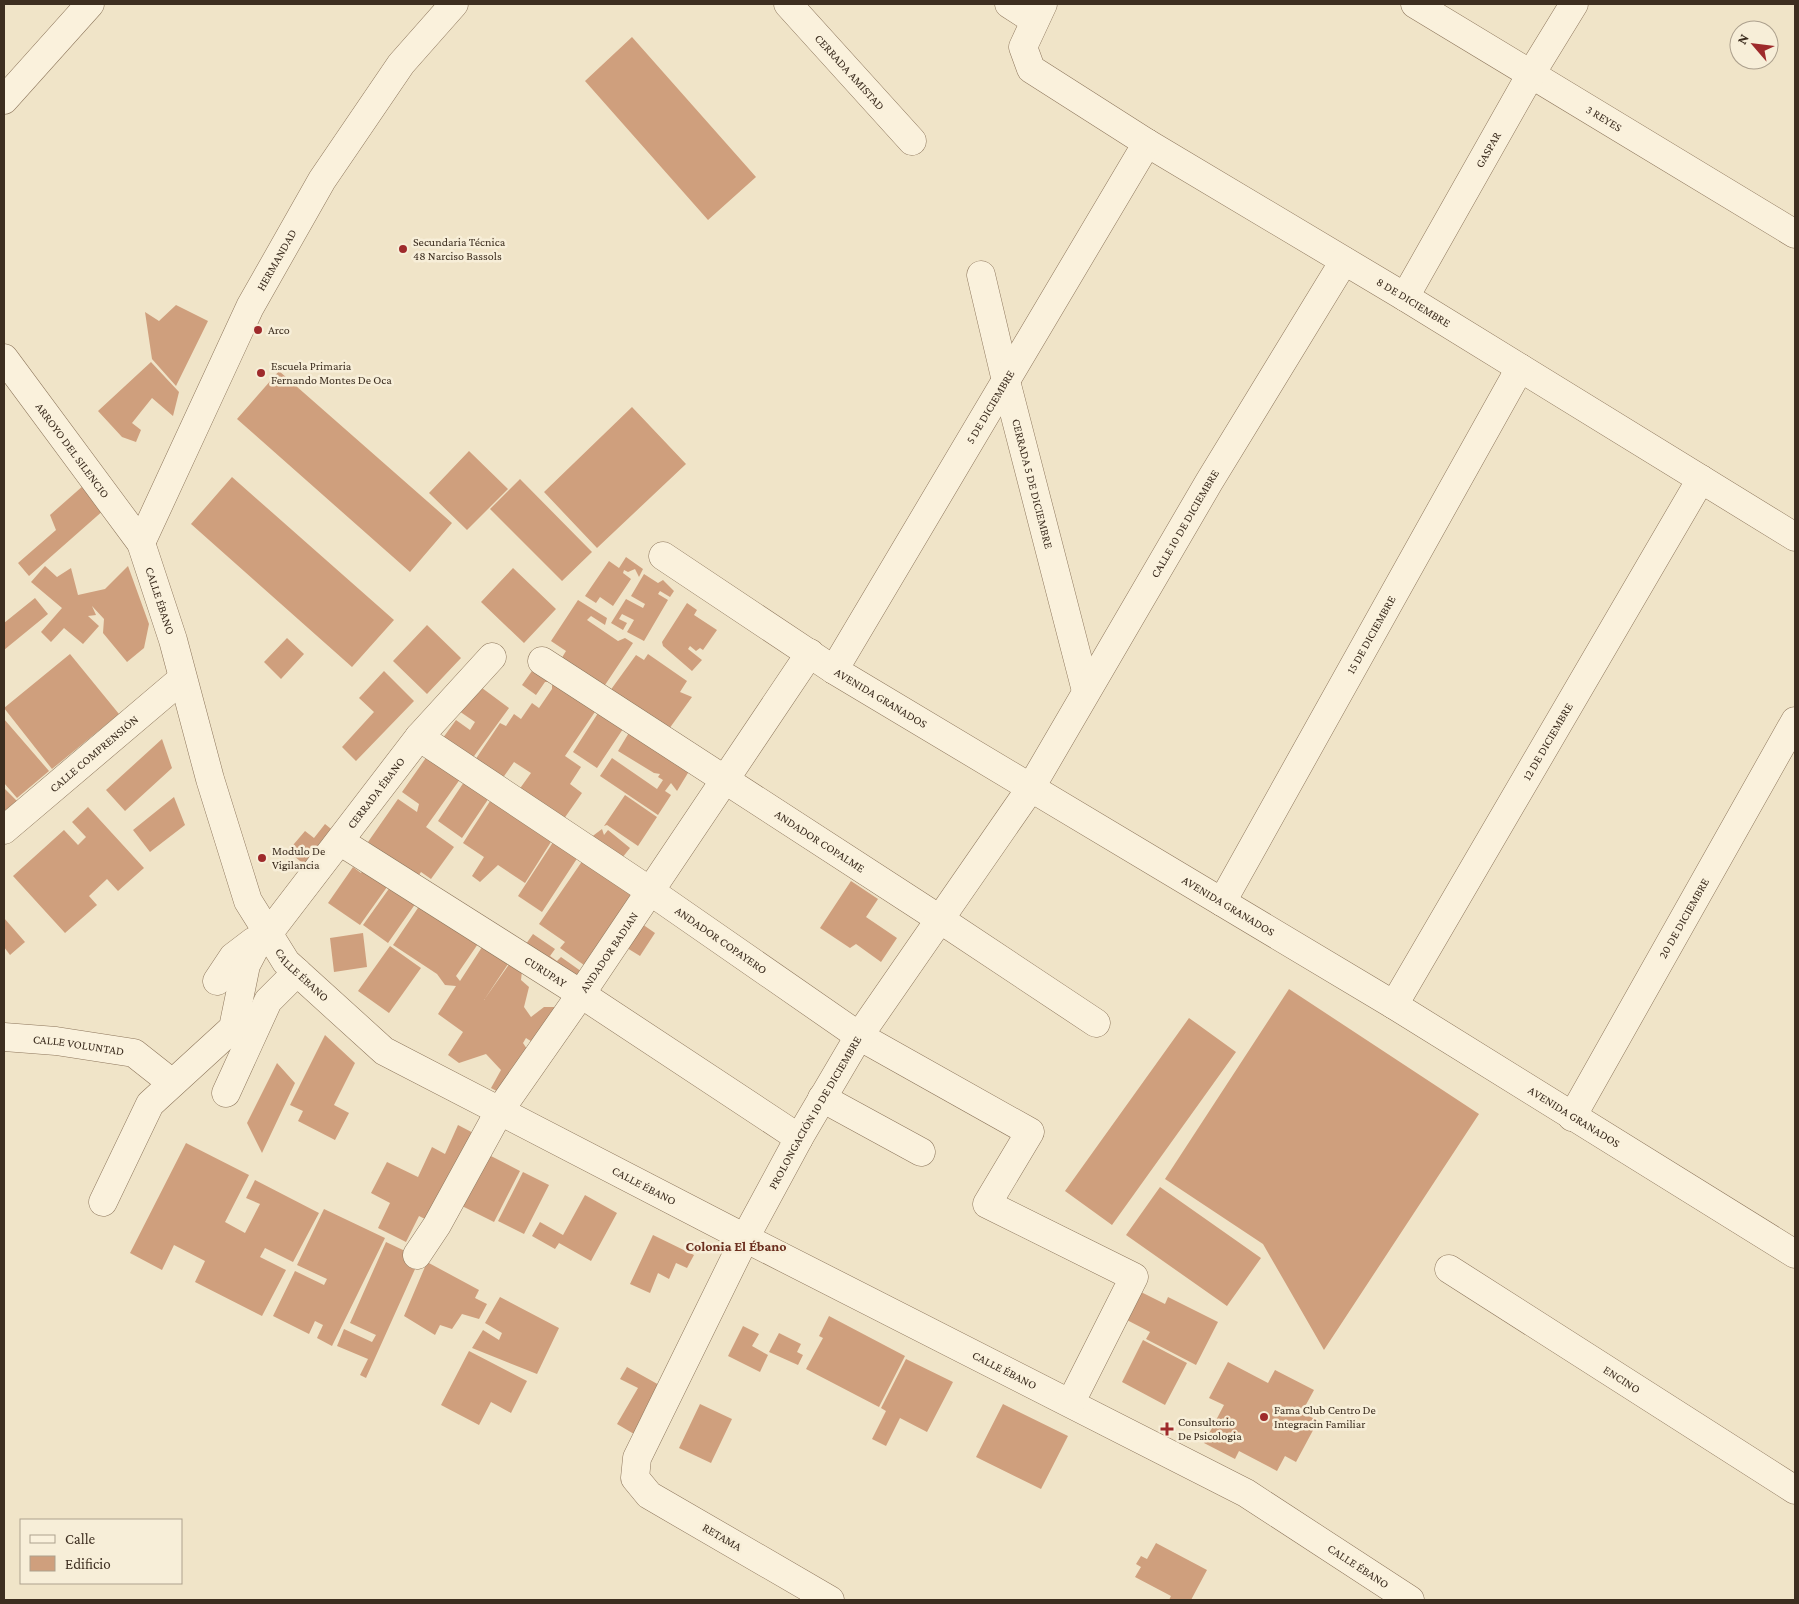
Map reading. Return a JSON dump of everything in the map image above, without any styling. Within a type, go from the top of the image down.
[{"type":"street","points":[[4,100],[90,4]]},
{"type":"street","name":"HERMANDAD","points":[[142,543],[250,307],[322,180],[401,64],[454,4]]},
{"type":"street","name":"CERRADA AMISTAD","points":[[788,4],[912,141]]},
{"type":"street","points":[[1009,4],[1038,12]]},
{"type":"street","name":"3 REYES","points":[[1415,4],[1795,234]]},
{"type":"street","name":"GASPAR","points":[[1405,297],[1531,74],[1574,4]]},
{"type":"street","name":"8 DE DICIEMBRE","points":[[1038,12],[1023,47],[1031,69],[1147,143],[1405,297],[1795,537]]},
{"type":"street","name":"5 DE DICIEMBRE","points":[[834,670],[1147,143]]},
{"type":"street","name":"CALLE 10 DE DICIEMBRE","points":[[1030,789],[1209,482],[1344,261]]},
{"type":"street","name":"CERRADA 5 DE DICIEMBRE","points":[[981,275],[1006,381],[1086,691]]},
{"type":"street","name":"ARROYO DEL SILENCIO","points":[[4,358],[142,543]]},
{"type":"street","name":"15 DE DICIEMBRE","points":[[1222,902],[1520,368]]},
{"type":"street","name":"12 DE DICIEMBRE","points":[[1394,1005],[1701,479]]},
{"type":"street","name":"CALLE ÉBANO","points":[[142,543],[173,640],[210,779],[248,901],[286,962],[384,1051],[745,1238],[1071,1402],[1246,1493],[1410,1600]]},
{"type":"street","name":"AVENIDA GRANADOS","points":[[663,556],[834,670],[1030,789],[1394,1005],[1795,1254]]},
{"type":"street","name":"ANDADOR BADIAN","points":[[417,1255],[437,1225],[500,1110],[810,654]]},
{"type":"street","name":"CERRADA ÉBANO","points":[[267,933],[341,842],[419,737],[492,657]]},
{"type":"street","name":"ANDADOR COPALME","points":[[542,661],[1096,1023]]},
{"type":"street","name":"CALLE COMPRENSIÓN","points":[[4,830],[182,679]]},
{"type":"street","name":"20 DE DICIEMBRE","points":[[1572,1117],[1795,721]]},
{"type":"street","name":"ANDADOR COPAYERO","points":[[419,737],[650,891],[858,1036],[1030,1132],[987,1204],[1134,1276],[1071,1402]]},
{"type":"street","name":"PROLONGACIÓN 10 DE DICIEMBRE","points":[[637,1458],[745,1238],[799,1138],[858,1036],[938,918],[1030,789]]},
{"type":"street","name":"CURUPAY","points":[[341,842],[580,994],[799,1138]]},
{"type":"street","points":[[217,981],[233,957],[267,933]]},
{"type":"street","points":[[103,1202],[150,1104],[195,1065],[233,1028],[246,965],[258,942],[267,933]]},
{"type":"street","points":[[226,1093],[268,1001],[297,972]]},
{"type":"street","name":"CALLE VOLUNTAD","points":[[4,1037],[56,1041],[134,1053],[172,1083]]},
{"type":"street","points":[[822,1098],[921,1152]]},
{"type":"street","name":"ENCINO","points":[[1449,1269],[1795,1490]]},
{"type":"street","name":"RETAMA","points":[[637,1458],[635,1478],[648,1495],[830,1600]]},
{"type":"building","points":[[632,37],[756,177],[708,220],[585,81]]},
{"type":"building","points":[[176,305],[208,321],[176,386],[152,359],[145,312],[159,321]]},
{"type":"building","points":[[151,362],[179,392],[173,416],[152,398],[132,423],[141,430],[136,442],[122,437],[98,411]]},
{"type":"building","points":[[279,371],[452,523],[410,572],[237,419]]},
{"type":"building","points":[[632,407],[686,464],[597,548],[544,492]]},
{"type":"building","points":[[469,451],[508,489],[467,530],[429,493]]},
{"type":"building","points":[[232,477],[394,620],[352,667],[191,524]]},
{"type":"building","points":[[520,479],[592,552],[562,581],[490,509]]},
{"type":"building","points":[[84,485],[105,509],[29,576],[18,563],[56,530],[50,515]]},
{"type":"building","points":[[626,557],[643,569],[639,577],[635,569],[628,572],[624,570],[623,573],[631,579],[613,606],[600,597],[596,603],[585,596],[609,561],[619,568]]},
{"type":"building","points":[[45,566],[57,577],[71,568],[78,595],[105,589],[128,566],[149,624],[144,648],[127,662],[103,633],[104,619],[92,606],[96,615],[88,616],[99,626],[83,644],[64,628],[51,642],[41,632],[62,608],[31,582]]},
{"type":"building","points":[[513,568],[556,609],[524,643],[481,602]]},
{"type":"building","points":[[644,574],[658,583],[663,580],[674,591],[670,597],[660,591],[658,594],[668,600],[644,641],[627,632],[634,620],[622,614],[619,619],[627,623],[623,630],[611,623],[626,599],[643,608],[645,604],[631,596]]},
{"type":"building","points":[[35,598],[48,614],[4,650],[4,623]]},
{"type":"building","points":[[578,600],[607,618],[605,625],[591,616],[587,620],[618,641],[625,638],[633,643],[603,688],[558,664],[566,651],[551,641]]},
{"type":"building","points":[[687,603],[697,610],[694,615],[717,630],[703,650],[700,648],[696,651],[690,646],[688,649],[702,660],[692,671],[663,646],[662,642]]},
{"type":"building","points":[[427,625],[461,658],[427,694],[393,661]]},
{"type":"building","points":[[287,638],[304,654],[281,679],[264,662]]},
{"type":"building","points":[[70,654],[119,714],[52,769],[4,708]]},
{"type":"building","points":[[648,654],[687,681],[680,692],[692,697],[664,736],[607,695],[636,655],[644,660]]},
{"type":"building","points":[[539,661],[601,703],[565,756],[581,767],[570,784],[582,793],[561,823],[516,794],[531,773],[514,762],[502,779],[475,760],[500,723],[506,726],[514,714],[521,719],[532,703],[539,708],[552,689],[552,682],[545,682],[536,695],[522,685]]},
{"type":"building","points":[[384,671],[414,701],[356,761],[342,747],[374,712],[359,698]]},
{"type":"building","points":[[478,685],[509,708],[469,763],[440,742],[456,720],[470,730],[475,722],[459,711]]},
{"type":"building","points":[[600,710],[625,726],[597,768],[573,752]]},
{"type":"building","points":[[4,719],[49,771],[17,798],[4,783]]},
{"type":"building","points":[[633,726],[694,763],[677,791],[671,783],[665,791],[671,795],[658,815],[600,776],[612,758],[657,789],[663,780],[658,777],[660,774],[654,773],[618,751]]},
{"type":"building","points":[[162,739],[172,768],[125,811],[106,790]]},
{"type":"building","points":[[430,752],[463,775],[426,827],[454,847],[431,879],[421,872],[417,878],[368,842],[398,799],[417,812],[419,804],[402,792]]},
{"type":"building","points":[[468,776],[489,798],[462,838],[438,821]]},
{"type":"building","points":[[4,788],[17,801],[4,815]]},
{"type":"building","points":[[494,795],[556,834],[525,883],[498,865],[480,882],[472,876],[484,857],[463,843]]},
{"type":"building","points":[[625,795],[657,817],[638,846],[607,825],[604,826]]},
{"type":"building","points":[[174,797],[185,825],[150,852],[133,830]]},
{"type":"building","points":[[88,807],[144,868],[118,891],[107,879],[89,896],[97,905],[65,933],[13,876],[64,830],[78,845],[86,837],[72,822]]},
{"type":"building","points":[[325,824],[340,836],[312,871],[288,851],[305,831],[314,838]]},
{"type":"building","points":[[602,829],[604,835],[608,830],[630,848],[618,863],[590,838]]},
{"type":"building","points":[[557,836],[580,854],[542,912],[518,896]]},
{"type":"building","points":[[585,857],[638,893],[591,970],[560,948],[565,942],[539,924]]},
{"type":"building","points":[[367,863],[392,880],[360,925],[328,903],[353,867],[361,873]]},
{"type":"building","points":[[851,881],[878,899],[866,917],[897,938],[881,962],[856,944],[850,948],[820,928]]},
{"type":"building","points":[[393,883],[418,900],[388,943],[363,925]]},
{"type":"building","points":[[424,899],[482,938],[456,976],[460,981],[484,944],[510,961],[484,1000],[510,963],[522,971],[521,980],[529,987],[524,1007],[531,1017],[544,1007],[554,1007],[563,1013],[540,1047],[526,1038],[523,1043],[529,1052],[504,1095],[491,1088],[501,1070],[486,1054],[459,1063],[448,1055],[463,1032],[438,1014],[456,986],[445,985],[437,974],[393,945]]},
{"type":"building","points":[[4,918],[25,942],[10,955],[4,947]]},
{"type":"building","points":[[642,924],[655,933],[640,956],[627,948]]},
{"type":"building","points":[[363,933],[367,967],[334,972],[330,938]]},
{"type":"building","points":[[533,934],[555,949],[550,956],[557,961],[561,957],[585,974],[575,989],[521,951]]},
{"type":"building","points":[[390,946],[421,968],[389,1013],[358,991]]},
{"type":"building","points":[[1289,989],[1479,1114],[1324,1350],[1263,1244],[1165,1179]]},
{"type":"building","points":[[1189,1018],[1236,1052],[1112,1225],[1065,1191]]},
{"type":"building","points":[[325,1035],[355,1063],[334,1105],[349,1113],[335,1140],[298,1121],[303,1111],[290,1105]]},
{"type":"building","points":[[277,1063],[295,1083],[262,1153],[247,1123]]},
{"type":"building","points":[[458,1125],[481,1137],[437,1225],[419,1216],[406,1242],[378,1228],[390,1203],[371,1193],[387,1162],[418,1177],[432,1147],[445,1154]]},
{"type":"building","points":[[186,1143],[249,1175],[225,1222],[245,1233],[260,1204],[246,1198],[255,1180],[319,1213],[293,1262],[265,1248],[260,1257],[286,1270],[262,1316],[195,1282],[205,1261],[174,1245],[162,1270],[130,1253]]},
{"type":"building","points":[[489,1155],[520,1171],[494,1222],[462,1206]]},
{"type":"building","points":[[523,1172],[549,1185],[524,1234],[498,1221]]},
{"type":"building","points":[[1160,1187],[1261,1258],[1227,1306],[1126,1235]]},
{"type":"building","points":[[585,1195],[617,1213],[591,1261],[559,1243],[555,1249],[532,1236],[540,1222],[563,1235]]},
{"type":"building","points":[[324,1209],[385,1238],[332,1346],[317,1338],[323,1325],[315,1321],[309,1334],[273,1316],[295,1271],[324,1285],[327,1279],[297,1265]]},
{"type":"building","points":[[653,1235],[694,1255],[687,1268],[676,1263],[669,1279],[658,1273],[650,1293],[630,1284]]},
{"type":"building","points":[[386,1242],[420,1258],[366,1378],[360,1375],[368,1359],[337,1346],[344,1329],[372,1342],[376,1335],[350,1323]]},
{"type":"building","points":[[427,1262],[479,1290],[475,1298],[487,1304],[479,1319],[462,1314],[452,1329],[440,1325],[435,1335],[404,1316]]},
{"type":"building","points":[[1139,1291],[1165,1304],[1168,1297],[1218,1322],[1196,1365],[1146,1339],[1150,1332],[1125,1319]]},
{"type":"building","points":[[500,1297],[559,1328],[537,1374],[472,1348],[483,1330],[499,1340],[502,1333],[485,1323]]},
{"type":"building","points":[[829,1316],[905,1356],[879,1407],[806,1369],[823,1338],[819,1336]]},
{"type":"building","points":[[743,1326],[759,1334],[752,1346],[768,1355],[760,1372],[728,1356]]},
{"type":"building","points":[[779,1333],[801,1344],[797,1352],[803,1355],[798,1365],[769,1352]]},
{"type":"building","points":[[1143,1340],[1187,1363],[1165,1405],[1122,1382]]},
{"type":"building","points":[[469,1351],[527,1381],[511,1413],[491,1402],[479,1425],[441,1405]]},
{"type":"building","points":[[906,1359],[953,1382],[927,1432],[900,1418],[886,1446],[872,1439],[886,1411],[881,1408]]},
{"type":"building","name":"Fama Club Centro De Integracin Familiar","points":[[1228,1362],[1268,1383],[1275,1370],[1314,1390],[1302,1412],[1318,1421],[1296,1462],[1285,1456],[1277,1471],[1239,1451],[1235,1459],[1204,1443],[1224,1405],[1209,1398]]},
{"type":"building","points":[[627,1367],[661,1386],[634,1434],[617,1424],[638,1388],[620,1379]]},
{"type":"building","points":[[700,1404],[732,1419],[711,1463],[679,1448]]},
{"type":"building","points":[[1003,1404],[1068,1436],[1041,1489],[976,1457]]},
{"type":"building","points":[[1156,1543],[1207,1570],[1191,1600],[1169,1600],[1171,1596],[1135,1577],[1141,1567],[1136,1564],[1141,1556],[1147,1559]]},
{"type":"place","name":"Secundaria Técnica 48 Narciso Bassols","points":[[403,249]]},
{"type":"place","name":"Arco","points":[[258,330]]},
{"type":"place","name":"Escuela Primaria Fernando Montes De Oca","points":[[261,373]]},
{"type":"place","name":"Modulo De Vigilancia","points":[[262,858]]},
{"type":"place","name":"Fama Club Centro De Integracin Familiar","points":[[1264,1417]]},
{"type":"place","name":"Consultorio De Psicologia","points":[[1167,1429]]},
{"type":"district","name":"Colonia El Ébano","points":[[736,1246]]}]
